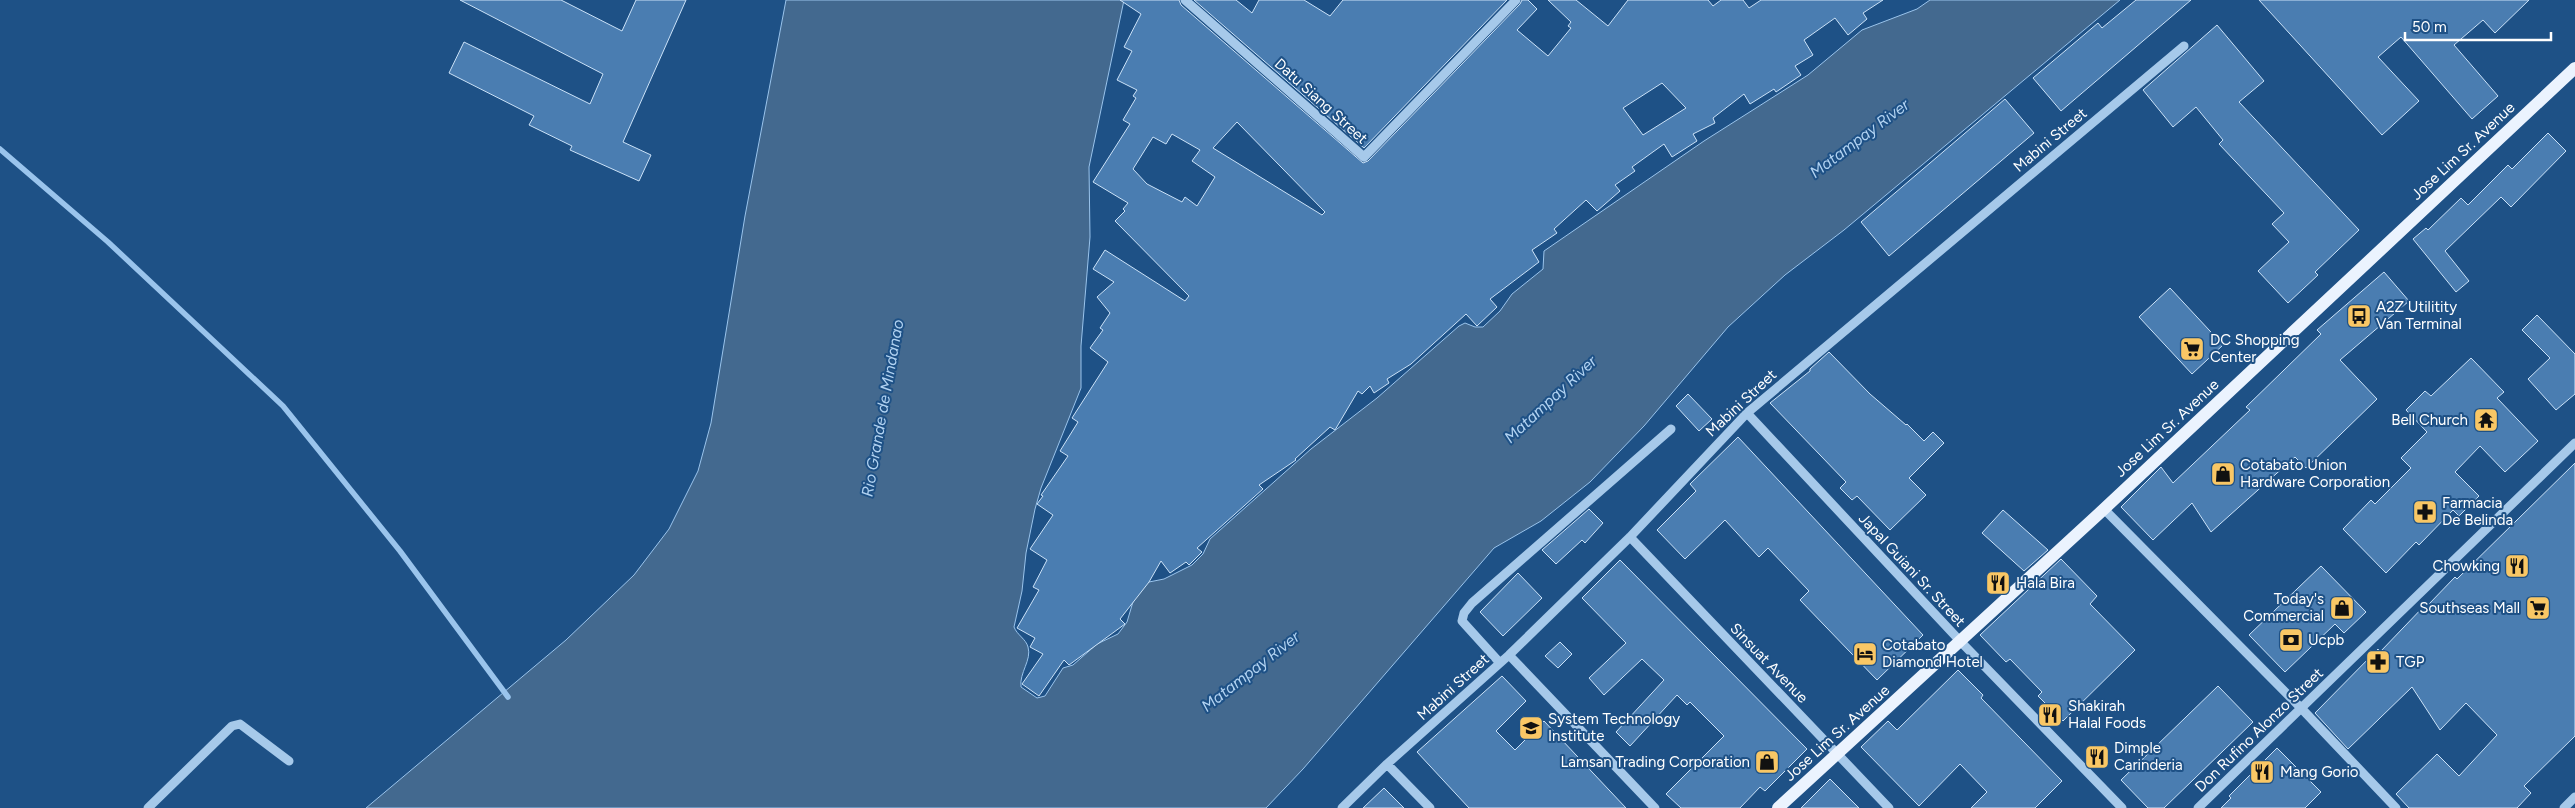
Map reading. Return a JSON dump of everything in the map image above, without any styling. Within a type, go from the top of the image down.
[{"type":"main road","name":"Jose Lim Sr. Avenue","points":[[1778,808],[1961,642],[2575,68]]},
{"type":"street","name":"Datu Siang Street","points":[[1185,0],[1364,157],[1516,0]]},
{"type":"street","name":"Mabini Street","points":[[1342,808],[1387,764],[1509,655],[1630,537],[1747,413],[2184,46]]},
{"type":"street","name":"Japal Guiani Sr. Street","points":[[1747,413],[1961,642],[2122,808]]},
{"type":"street","points":[[1500,663],[1462,621],[1464,613],[1472,603],[1671,429]]},
{"type":"street","name":"Don Rufino Alonzo Street","points":[[2198,808],[2575,443]]},
{"type":"street","points":[[2104,509],[2301,708],[2396,808]]},
{"type":"street","name":"Sinsuat Avenue","points":[[1630,537],[1888,808]]},
{"type":"street","points":[[1509,655],[1655,808]]},
{"type":"street","points":[[148,808],[232,726],[240,724],[289,761]]},
{"type":"street","points":[[1387,764],[1430,808]]},
{"type":"street","points":[[2564,808],[2575,797]]},
{"type":"water","points":[[786,0],[1124,0],[1089,167],[1090,237],[1081,346],[1081,388],[1041,488],[1035,509],[1026,553],[1022,591],[1014,627],[1027,644],[1029,652],[1021,687],[1037,698],[1045,696],[1063,668],[1073,665],[1097,644],[1118,634],[1127,622],[1135,595],[1144,583],[1164,579],[1192,565],[1203,554],[1210,539],[1311,449],[1377,398],[1459,326],[1465,323],[1475,327],[1483,327],[1500,311],[1512,294],[1543,269],[1544,251],[1704,141],[1808,75],[1862,30],[1917,9],[1930,0],[2120,0],[1844,230],[1785,275],[1728,327],[1644,426],[1590,482],[1541,521],[1494,548],[1303,769],[1266,808],[366,808],[566,640],[634,575],[669,529],[698,471],[711,423],[745,216]]},
{"type":"building","points":[[460,0],[561,0],[622,31],[636,0],[686,0],[623,142],[651,155],[639,181],[570,150],[572,146],[529,125],[534,116],[449,73],[464,42],[590,104],[603,74]]},
{"type":"building","points":[[1120,0],[1179,0],[1181,5],[1363,163],[1368,161],[1522,0],[1528,0],[1537,9],[1517,30],[1548,56],[1571,28],[1568,26],[1571,22],[1548,0],[1576,0],[1608,26],[1628,0],[1708,0],[1713,6],[1721,0],[1743,0],[1749,8],[1761,0],[1883,0],[1863,13],[1867,19],[1848,35],[1835,18],[1804,40],[1813,55],[1795,66],[1801,75],[1776,92],[1774,89],[1750,104],[1744,94],[1713,118],[1715,123],[1693,134],[1697,141],[1672,157],[1664,144],[1632,167],[1635,171],[1615,185],[1620,191],[1597,211],[1586,200],[1554,229],[1557,233],[1532,250],[1539,262],[1490,299],[1497,307],[1477,326],[1466,314],[1411,364],[1387,379],[1389,383],[1374,393],[1370,386],[1362,394],[1358,391],[1335,430],[1330,427],[1296,460],[1259,485],[1263,489],[1197,548],[1202,552],[1189,565],[1186,562],[1170,573],[1161,561],[1149,582],[1120,619],[1125,624],[1069,665],[1064,660],[1039,696],[1022,684],[1043,654],[1030,647],[1035,638],[1017,628],[1039,590],[1033,587],[1047,560],[1030,549],[1053,515],[1037,504],[1043,496],[1041,495],[1068,456],[1060,451],[1078,422],[1072,418],[1108,362],[1090,348],[1103,330],[1100,328],[1110,313],[1097,297],[1114,282],[1093,269],[1105,250],[1185,301],[1189,296],[1115,221],[1125,211],[1123,209],[1128,203],[1093,182],[1130,124],[1123,120],[1136,98],[1133,96],[1137,90],[1117,80],[1132,51],[1124,47],[1141,14]],"holes":[[[1662,83],[1686,108],[1643,135],[1623,108]],[[1237,122],[1325,212],[1322,215],[1213,148]],[[1172,134],[1200,150],[1192,161],[1215,177],[1197,206],[1185,197],[1182,202],[1147,184],[1133,169],[1153,137],[1166,144]]]},
{"type":"building","points":[[1194,0],[1236,0],[1252,13],[1259,0],[1304,0],[1330,16],[1343,0],[1507,0],[1364,148]]},
{"type":"building","points":[[2136,0],[2191,0],[2061,111],[2033,78],[2098,23],[2102,28]]},
{"type":"building","points":[[2259,0],[2529,0],[2495,33],[2483,20],[2454,45],[2498,96],[2472,119],[2401,37],[2378,57],[2419,101],[2382,135]]},
{"type":"building","points":[[2217,25],[2264,81],[2239,102],[2359,230],[2315,272],[2318,275],[2288,303],[2258,271],[2289,242],[2272,224],[2284,213],[2219,144],[2223,140],[2196,107],[2173,127],[2143,90]]},
{"type":"building","points":[[2005,99],[2034,133],[1889,256],[1861,222]]},
{"type":"building","points":[[2548,133],[2566,151],[2511,207],[2501,197],[2445,251],[2469,281],[2456,292],[2413,239],[2426,228],[2428,230],[2461,198],[2468,205],[2508,165],[2512,169]]},
{"type":"building","points":[[2384,272],[2409,301],[2340,360],[2377,399],[2306,468],[2295,457],[2211,532],[2192,503],[2153,540],[2121,507],[2161,467],[2173,483],[2250,410],[2246,407],[2321,334],[2317,330]]},
{"type":"building","points":[[2170,288],[2223,345],[2192,374],[2139,317]]},
{"type":"building","points":[[2537,315],[2575,354],[2575,394],[2556,410],[2528,379],[2550,358],[2522,330]]},
{"type":"building","points":[[1829,352],[1870,394],[1907,424],[1924,441],[1933,432],[1944,443],[1909,478],[1926,495],[1890,530],[1857,496],[1852,500],[1840,488],[1846,482],[1770,403],[1810,371]]},
{"type":"building","points":[[2471,358],[2504,392],[2497,398],[2538,441],[2505,472],[2480,446],[2455,472],[2479,496],[2459,516],[2453,510],[2419,545],[2416,542],[2386,573],[2343,529],[2371,500],[2375,504],[2411,468],[2401,458],[2427,432],[2406,410],[2425,391],[2431,396]]},
{"type":"building","points":[[1688,394],[1712,419],[1699,431],[1676,406]]},
{"type":"building","points":[[1738,437],[1923,635],[1877,680],[1800,600],[1809,591],[1768,548],[1759,557],[1725,520],[1685,559],[1657,530],[1696,491],[1690,484]]},
{"type":"building","points":[[2575,463],[2575,736],[2524,786],[2531,793],[2517,808],[2409,808],[2396,794],[2437,754],[2459,776],[2497,735],[2466,703],[2440,730],[2412,687],[2348,749],[2315,713],[2378,649],[2380,652],[2427,603],[2429,604],[2455,577],[2457,579]]},
{"type":"building","points":[[1589,509],[1603,523],[1585,543],[1582,540],[1556,564],[1542,550]]},
{"type":"building","points":[[2003,510],[2048,550],[2024,571],[1982,533]]},
{"type":"building","points":[[2061,559],[2097,596],[2090,604],[2135,650],[2063,721],[2038,696],[2042,692],[2010,659],[2006,662],[1980,635]]},
{"type":"building","points":[[1620,560],[1807,749],[1765,791],[1760,787],[1740,808],[1681,808],[1666,794],[1724,736],[1690,702],[1687,705],[1677,695],[1630,746],[1616,732],[1664,680],[1642,659],[1604,695],[1589,678],[1626,643],[1582,598]]},
{"type":"building","points":[[2321,566],[2366,612],[2344,633],[2335,624],[2285,672],[2249,635]]},
{"type":"building","points":[[1518,573],[1542,598],[1503,636],[1480,612]]},
{"type":"building","points":[[1560,642],[1572,654],[1558,668],[1545,656]]},
{"type":"building","points":[[1958,670],[1983,695],[1981,698],[2062,781],[2035,808],[1971,808],[1987,792],[1960,764],[1919,806],[1861,747],[1888,721],[1897,730]]},
{"type":"building","points":[[1502,676],[1526,701],[1496,731],[1515,750],[1544,721],[1626,808],[1469,808],[1417,752]]},
{"type":"building","points":[[2218,686],[2253,722],[2164,808],[2148,808],[2121,780]]},
{"type":"building","points":[[2277,748],[2321,792],[2305,808],[2221,808],[2231,798],[2229,796]]},
{"type":"building","points":[[1830,779],[1859,808],[1801,808]]},
{"type":"building","points":[[1384,788],[1404,808],[1363,808]]},
{"type":"waterway","points":[[0,149],[108,242],[283,406],[400,551],[508,697]]},
{"type":"place","name":"A2Z Utilitity Van Terminal","points":[[2359,316]]},
{"type":"place","name":"DC Shopping Center","points":[[2192,349]]},
{"type":"place","name":"Bell Church","points":[[2486,420]]},
{"type":"place","name":"Cotabato Union Hardware Corporation","points":[[2223,474]]},
{"type":"place","name":"Farmacia De Belinda","points":[[2425,512]]},
{"type":"place","name":"Chowking","points":[[2517,566]]},
{"type":"place","name":"Hala Bira","points":[[1998,583]]},
{"type":"place","name":"Today's Commercial","points":[[2342,608]]},
{"type":"place","name":"Southseas Mall","points":[[2538,608]]},
{"type":"place","name":"Ucpb","points":[[2291,640]]},
{"type":"place","name":"Cotabato Diamond Hotel","points":[[1865,654]]},
{"type":"place","name":"TGP","points":[[2378,662]]},
{"type":"place","name":"Shakirah Halal Foods","points":[[2050,715]]},
{"type":"place","name":"System Technology Institute","points":[[1531,728]]},
{"type":"place","name":"Dimple Carinderia","points":[[2097,757]]},
{"type":"place","name":"Lamsan Trading Corporation","points":[[1767,762]]},
{"type":"place","name":"Mang Gorio","points":[[2262,772]]},
{"type":"water label","name":"Matampay River","points":[[1859,138]]},
{"type":"water label","name":"Matampay River","points":[[1550,399]]},
{"type":"water label","name":"Rio Grande de Mindanao","points":[[882,408]]},
{"type":"water label","name":"Matampay River","points":[[1250,671]]}]
